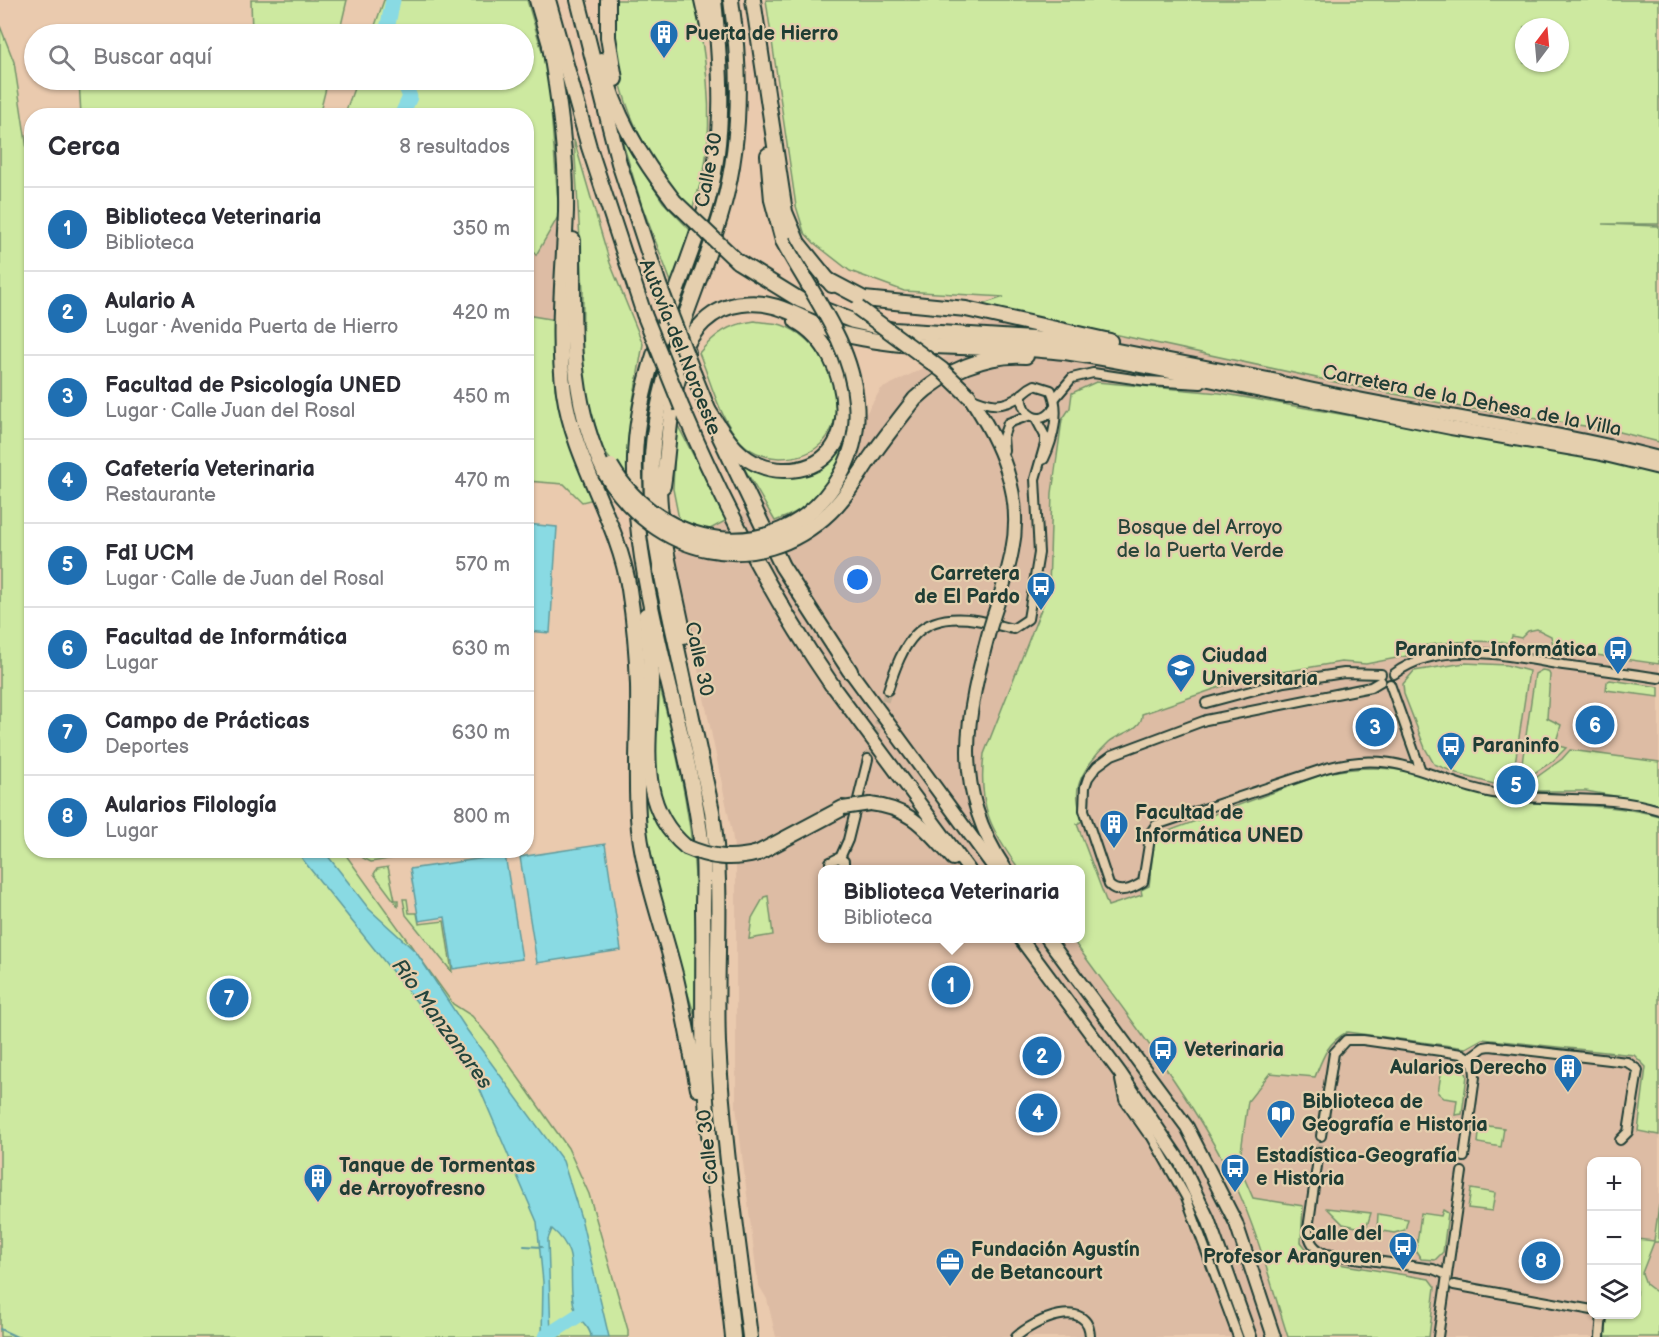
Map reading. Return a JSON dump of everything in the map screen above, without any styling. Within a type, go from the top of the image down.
[{"type":"highway","points":[[537,0],[559,79],[570,156],[574,282],[585,389],[593,426],[608,470],[625,502],[657,530],[670,537],[709,550],[738,552],[785,542],[809,529],[831,511],[915,399],[940,379],[974,364],[1018,355],[1077,360],[1242,392],[1286,395]]},
{"type":"highway","name":"Autovía del Noroeste","points":[[548,0],[589,147],[644,314],[682,408],[724,503],[767,583],[832,685]]},
{"type":"highway","name":"Autovía del Noroeste","points":[[578,0],[618,163],[658,285],[708,410],[731,465],[782,566],[850,671]]},
{"type":"highway","points":[[586,0],[615,106],[628,137],[642,158],[674,201],[737,261],[800,300],[863,324],[933,334],[998,335],[1065,341],[1278,382]]},
{"type":"highway","points":[[608,0],[607,23],[611,63],[623,106],[642,158]]},
{"type":"highway","points":[[702,0],[722,99]]},
{"type":"highway","name":"Calle 30","points":[[714,0],[722,99],[717,159],[707,202],[652,361],[641,406],[635,452],[634,497],[642,571],[690,771],[703,851],[702,1019],[707,1129],[727,1275]]},
{"type":"highway","name":"Calle 30","points":[[731,0],[739,81],[736,145],[724,206],[682,328],[659,404],[650,498],[657,557],[712,811],[718,853],[717,1023],[720,1084],[750,1337]]},
{"type":"highway","points":[[753,0],[785,212],[798,243],[826,279],[858,308],[942,370],[969,396]]},
{"type":"highway","points":[[608,470],[657,516],[687,532],[711,538],[736,540],[778,531],[806,515],[830,491],[841,475],[854,440],[856,422],[854,389],[837,336],[783,241],[772,200],[759,43]]},
{"type":"highway","points":[[550,46],[561,113],[565,157],[566,208],[561,322],[564,391],[574,439],[616,541],[629,587],[637,648],[637,798],[640,830],[657,914],[675,974],[707,1129]]},
{"type":"highway","points":[[826,279],[864,299],[966,309],[1001,316],[1245,372],[1278,382]]},
{"type":"highway","points":[[712,811],[715,795],[660,505],[659,479],[665,416],[672,382],[684,350],[695,332],[714,313],[740,304],[765,303],[787,309],[842,335],[914,345],[998,347],[1072,353],[1286,395]]},
{"type":"highway","points":[[660,505],[670,418],[677,384],[687,354],[697,338],[721,317],[755,309],[770,310],[800,323],[812,333],[833,360],[844,393],[845,410],[842,427],[822,458],[813,465],[792,470],[768,468],[747,458],[730,442],[708,410]]},
{"type":"highway","points":[[642,571],[651,679],[651,789],[656,809],[663,823],[686,847],[717,858],[744,856],[758,852],[843,808]]},
{"type":"highway","points":[[724,1337],[727,1275]]},
{"type":"highway","points":[[727,1275],[732,1337]]},
{"type":"main road","name":"Carretera de la Dehesa de la Villa","points":[[1278,382],[1452,418],[1596,443],[1659,458]]},
{"type":"main road","name":"Carretera de la Dehesa de la Villa","points":[[1286,395],[1451,428],[1597,453],[1659,468]]},
{"type":"main road","points":[[969,396],[992,430],[1008,470],[1015,529],[1012,551],[971,701],[967,732],[967,761],[972,791],[980,819],[1003,865]]},
{"type":"main road","points":[[850,671],[992,865]]},
{"type":"main road","points":[[832,685],[965,865]]},
{"type":"main road","points":[[843,808],[870,804],[887,806],[914,818],[958,865]]},
{"type":"main road","points":[[1023,943],[1168,1141],[1209,1219],[1250,1337]]},
{"type":"main road","points":[[1050,943],[1187,1127],[1236,1223],[1274,1337]]},
{"type":"main road","points":[[1058,943],[1074,974]]},
{"type":"main road","points":[[1120,1073],[1126,1099],[1149,1132]]},
{"type":"street","points":[[1034,492],[1053,439],[1055,398],[1066,382],[1086,374],[1201,384]]},
{"type":"street","points":[[969,396],[987,405],[999,405],[1022,394],[1027,388],[1044,386],[1055,398]]},
{"type":"street","points":[[888,690],[904,646],[923,628],[960,618],[1013,628],[1028,619],[1039,554],[1034,492],[1036,468],[1045,444],[1045,436],[1021,402],[1022,394]]},
{"type":"street","points":[[1008,470],[1002,443],[1004,430],[1014,419],[1049,415],[1054,408]]},
{"type":"street","points":[[1390,684],[1394,674],[1408,663],[1488,654],[1659,678]]},
{"type":"street","points":[[1394,674],[1387,670],[1371,687],[1198,722],[1103,760],[1085,787],[1084,810],[1109,885],[1114,890],[1122,891],[1143,882],[1151,832],[1161,823],[1340,764],[1380,761],[1420,768],[1448,780],[1500,794],[1616,800],[1659,810]]},
{"type":"street","points":[[1206,704],[1284,682],[1344,673],[1381,678],[1390,684],[1420,768]]},
{"type":"street","points":[[840,858],[848,840],[868,759]]},
{"type":"street","points":[[832,865],[832,860],[840,858]]},
{"type":"street","points":[[840,858],[845,865]]},
{"type":"street","points":[[1321,1136],[1334,1053],[1346,1040],[1363,1040],[1462,1054],[1469,1058],[1475,1069],[1464,1157]]},
{"type":"street","points":[[1469,1058],[1484,1047],[1490,1046],[1627,1062],[1638,1070],[1628,1131],[1620,1140]]},
{"type":"street","points":[[1149,1132],[1186,1197],[1238,1337]]},
{"type":"street","points":[[1318,1152],[1308,1229],[1310,1241],[1317,1250],[1326,1254],[1433,1269],[1447,1275]]},
{"type":"street","points":[[1438,1337],[1462,1172]]},
{"type":"street","points":[[1454,1285],[1587,1309]]},
{"type":"street","points":[[1016,1337],[1034,1323],[1059,1314],[1083,1320],[1087,1324],[1090,1337]]},
{"type":"street","points":[[1600,1337],[1602,1319]]},
{"type":"shaded area","points":[[559,215],[556,320],[534,317],[534,252],[536,254]]},
{"type":"shaded area","name":"Ciudad Universitaria","points":[[1213,220],[1659,224],[1659,1337],[776,1337],[767,1299],[758,1284],[736,1106],[736,865],[732,832],[674,554],[709,528],[817,482],[845,448],[881,389],[952,354],[1011,296]]},
{"type":"green space","points":[[251,0],[347,0],[341,24],[252,24]]},
{"type":"green space","points":[[384,0],[527,0],[548,71],[559,215],[536,255],[534,252],[534,108],[347,108],[353,90],[534,90],[534,24],[376,24]]},
{"type":"green space","points":[[614,0],[695,0],[705,61],[709,124],[705,165],[692,210],[663,175],[650,155],[630,114],[617,69],[614,46]]},
{"type":"green space","points":[[766,0],[1659,0],[1659,224],[1603,224],[1659,226],[1659,442],[1611,430],[1466,408],[1358,387],[980,305],[1004,297],[904,291],[850,271],[814,243],[804,232],[796,206]]},
{"type":"green space","points":[[0,26],[14,62],[24,129],[24,858],[348,858],[453,1004],[472,1016],[491,1039],[568,1148],[589,1194],[628,1330],[628,1337],[0,1337]]},
{"type":"green space","points":[[80,90],[326,90],[321,108],[81,108]]},
{"type":"green space","points":[[621,137],[663,202],[692,232],[673,287],[642,206]]},
{"type":"green space","points":[[574,140],[610,263],[643,344],[632,407],[627,481],[603,450],[582,383],[583,290]]},
{"type":"green space","points":[[534,316],[556,320],[555,389],[594,499],[582,502],[564,484],[534,482]]},
{"type":"green space","points":[[755,321],[776,323],[804,337],[820,356],[831,377],[836,400],[834,422],[824,441],[806,454],[779,458],[750,449],[740,441],[730,427],[715,396],[699,353],[711,340],[730,327]]},
{"type":"green space","name":"Bosque del Arroyo de la Puerta Verde","points":[[1096,382],[1220,393],[1618,463],[1659,475],[1659,664],[1554,649],[1551,636],[1537,629],[1528,631],[1521,638],[1512,636],[1510,643],[1471,641],[1432,645],[1406,649],[1407,656],[1366,664],[1341,662],[1271,674],[1223,686],[1142,714],[1135,728],[1109,742],[1090,763],[1078,788],[1082,821],[1077,824],[1108,906],[1142,895],[1141,890],[1149,886],[1155,836],[1326,773],[1338,771],[1362,768],[1397,770],[1509,801],[1622,809],[1659,816],[1659,1135],[1638,1131],[1646,1067],[1634,1055],[1482,1039],[1466,1048],[1347,1032],[1330,1046],[1315,1077],[1270,1073],[1248,1101],[1239,1166],[1253,1198],[1303,1206],[1301,1242],[1315,1260],[1429,1279],[1435,1287],[1429,1337],[1288,1337],[1251,1223],[1219,1153],[1180,1089],[1075,943],[1085,943],[1085,865],[1017,865],[1001,842],[988,816],[983,788],[984,754],[1049,589],[1052,493],[1062,420],[1070,408],[1072,393]]},
{"type":"green space","points":[[847,415],[842,453],[838,469],[831,482],[822,494],[809,504],[775,521],[736,454],[802,472],[829,451]]},
{"type":"green space","points":[[676,422],[727,520],[701,534],[680,524],[673,489]]},
{"type":"green space","points":[[1465,663],[1506,665],[1529,671],[1513,777],[1501,786],[1461,775],[1434,764],[1425,748],[1404,694],[1403,684],[1414,671]]},
{"type":"green space","points":[[1542,670],[1548,671],[1550,675],[1547,718],[1561,725],[1555,745],[1566,748],[1553,761],[1525,779],[1520,777],[1535,674]]},
{"type":"green space","points":[[1610,680],[1659,687],[1659,697],[1606,690],[1607,682]]},
{"type":"green space","points":[[659,684],[680,769],[690,827],[696,886],[695,1016],[658,898],[647,838],[646,775]]},
{"type":"green space","points":[[1570,750],[1659,762],[1659,804],[1586,791],[1534,791],[1530,782],[1562,759]]},
{"type":"green space","points":[[363,858],[394,858],[371,862]]},
{"type":"green space","points":[[388,867],[398,906],[374,874],[377,869]]},
{"type":"green space","points":[[768,896],[773,935],[749,939],[752,918],[764,897]]},
{"type":"green space","points":[[403,899],[407,899],[409,913],[417,913],[419,924],[444,921],[452,972],[406,915]]},
{"type":"green space","points":[[1451,1062],[1461,1065],[1467,1075],[1462,1114],[1455,1115],[1457,1100],[1444,1098],[1438,1093],[1442,1067]]},
{"type":"green space","points":[[1480,1125],[1504,1128],[1501,1147],[1478,1143]]},
{"type":"green space","points":[[1471,1189],[1495,1193],[1492,1211],[1468,1208]]},
{"type":"green space","points":[[1659,1205],[1659,1242],[1654,1242],[1642,1273],[1646,1284],[1659,1294],[1659,1337],[1605,1337],[1607,1319],[1641,1319],[1641,1239],[1654,1241]]},
{"type":"green space","points":[[1327,1208],[1371,1213],[1366,1229],[1343,1224]]},
{"type":"green space","points":[[1443,1210],[1448,1213],[1443,1252],[1435,1260],[1421,1259],[1416,1251],[1421,1213],[1441,1216]]},
{"type":"green space","points":[[1378,1214],[1408,1219],[1405,1230],[1394,1233],[1377,1230]]},
{"type":"water","points":[[534,525],[557,527],[550,633],[534,632]]},
{"type":"water","points":[[605,844],[621,950],[537,963],[520,858],[534,858],[534,855]]},
{"type":"water","points":[[302,858],[329,858],[369,909],[416,952],[467,1030],[563,1161],[581,1218],[609,1337],[591,1337],[589,1330],[576,1314],[572,1298],[570,1257],[567,1248],[552,1229],[548,1239],[551,1337],[542,1337],[543,1282],[537,1222],[472,1071]]},
{"type":"water","points":[[485,858],[505,858],[522,959],[453,969],[445,917],[419,921],[410,869]]},
{"type":"waterway","name":"Río Manzanares","points":[[388,24],[393,0]]},
{"type":"waterway","name":"Río Manzanares","points":[[405,108],[410,97],[407,90]]},
{"type":"waterway","points":[[524,1246],[542,1247]]},
{"type":"waterway","name":"Río Manzanares","points":[[545,1337],[593,1306]]},
{"type":"waterway","points":[[0,1329],[17,1337]]},
{"type":"tunnel","points":[[868,759],[888,690]]},
{"type":"tunnel","points":[[1319,1152],[1321,1136]]},
{"type":"place","name":"Puerta de Hierro","points":[[664,60]]},
{"type":"place","name":"Carretera de El Pardo","points":[[1041,612]]},
{"type":"place","name":"Paraninfo-Informática","points":[[1618,676]]},
{"type":"place","name":"Ciudad Universitaria","points":[[1181,694]]},
{"type":"place","name":"Facultad de Informática","points":[[1595,725]]},
{"type":"place","name":"Facultad de Psicología UNED","points":[[1375,727]]},
{"type":"place","name":"Paraninfo","points":[[1451,772]]},
{"type":"place","name":"FdI UCM","points":[[1516,785]]},
{"type":"place","name":"Facultad de Informática UNED","points":[[1114,850]]},
{"type":"place","name":"Biblioteca Veterinaria","points":[[951,985]]},
{"type":"place","name":"Campo de Prácticas","points":[[229,998]]},
{"type":"place","name":"Aulario A","points":[[1042,1056]]},
{"type":"place","name":"Veterinaria","points":[[1163,1076]]},
{"type":"place","name":"Aularios Derecho","points":[[1568,1094]]},
{"type":"place","name":"Cafetería Veterinaria","points":[[1038,1113]]},
{"type":"place","name":"Biblioteca de Geografía e Historia","points":[[1281,1140]]},
{"type":"place","name":"Estadística-Geografía e Historia","points":[[1235,1194]]},
{"type":"place","name":"Tanque de Tormentas de Arroyofresno","points":[[318,1204]]},
{"type":"place","name":"Aularios Filología","points":[[1541,1261]]},
{"type":"place","name":"Calle del Profesor Aranguren","points":[[1403,1272]]},
{"type":"place","name":"Fundación Agustín de Betancourt","points":[[950,1288]]}]
